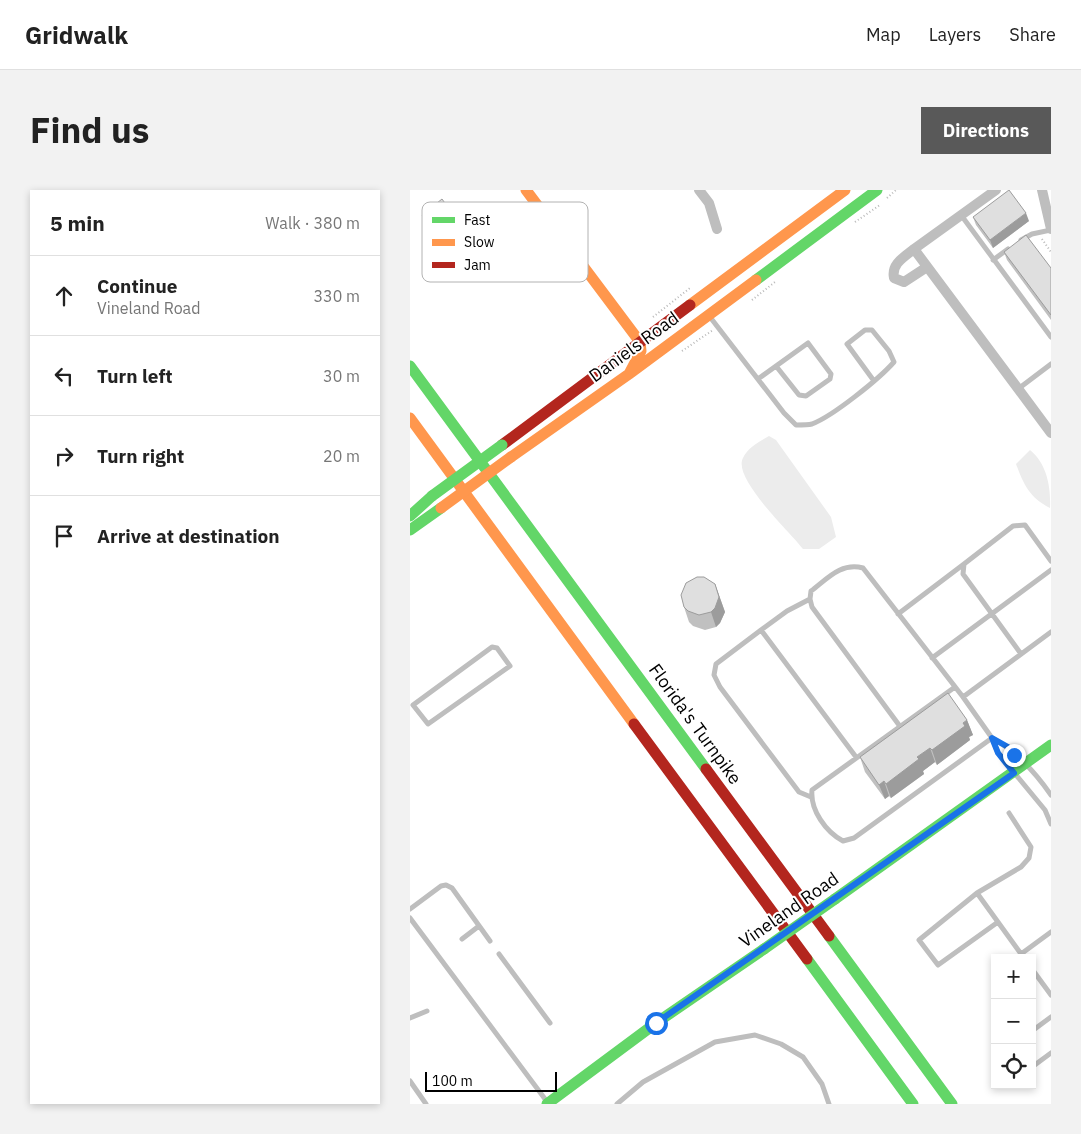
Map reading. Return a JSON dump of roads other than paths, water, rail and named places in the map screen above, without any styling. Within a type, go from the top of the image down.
[{"type":"main road","points":[[526,190],[535,202]]},
{"type":"main road","name":"Daniels Road","points":[[410,516],[432,496],[845,190]]},
{"type":"main road","name":"Daniels Road","points":[[410,530],[629,374],[877,190]]},
{"type":"main road","points":[[588,273],[640,342],[641,351],[629,374]]},
{"type":"main road","points":[[708,315],[708,304],[718,284]]},
{"type":"main road","name":"Florida's Turnpike","points":[[410,366],[952,1104]]},
{"type":"main road","points":[[410,418],[914,1104]]},
{"type":"main road","name":"Vineland Road","points":[[548,1104],[656,1023],[764,949],[930,829],[1014,773],[1051,745]]},
{"type":"street","points":[[699,190],[709,203],[717,229]]},
{"type":"street","points":[[927,267],[904,282],[894,278],[892,272],[896,263],[996,190]]},
{"type":"street","points":[[1042,190],[1051,230]]},
{"type":"street","points":[[914,249],[1051,433]]},
{"type":"lane","points":[[961,215],[1051,337]]},
{"type":"lane","points":[[994,260],[1024,237],[1051,230]]},
{"type":"lane","points":[[708,315],[784,413],[796,425],[811,424],[817,421],[874,381],[894,362],[889,351],[872,330],[865,330],[847,344],[874,381]]},
{"type":"lane","points":[[758,379],[776,366],[808,343],[831,374],[830,379],[806,396],[799,396],[776,366]]},
{"type":"lane","points":[[1018,389],[1051,364]]},
{"type":"lane","points":[[898,614],[1014,526],[1025,525],[1051,561]]},
{"type":"lane","points":[[964,564],[962,574],[1021,654]]},
{"type":"lane","points":[[898,725],[812,607],[811,591],[843,567],[853,565],[863,568],[963,697],[992,738],[998,753],[1045,810],[1051,824]]},
{"type":"lane","points":[[932,658],[1051,570]]},
{"type":"lane","points":[[810,599],[787,611],[716,664],[714,675],[720,687],[799,792],[811,797]]},
{"type":"lane","points":[[761,630],[856,757]]},
{"type":"lane","points":[[963,697],[1051,632]]},
{"type":"lane","points":[[492,647],[497,648],[510,666],[428,724],[411,704],[492,647]]},
{"type":"lane","points":[[954,686],[898,725],[812,790],[811,797],[814,809],[833,836],[843,841],[854,838],[992,738]]},
{"type":"lane","points":[[992,738],[1008,747],[1034,772],[1051,794]]},
{"type":"lane","points":[[998,922],[938,965],[919,940],[977,893],[1021,867],[1029,858],[1031,846],[1009,813]]},
{"type":"lane","points":[[410,909],[441,886],[446,885],[452,888],[490,941]]},
{"type":"lane","points":[[977,893],[1021,954]]},
{"type":"lane","points":[[410,918],[548,1104]]},
{"type":"lane","points":[[462,938],[479,926]]},
{"type":"lane","points":[[1024,954],[1051,932]]},
{"type":"lane","points":[[499,954],[550,1023]]},
{"type":"lane","points":[[1036,974],[1051,995]]},
{"type":"lane","points":[[410,1018],[427,1011]]},
{"type":"lane","points":[[1036,1028],[1051,1017]]},
{"type":"lane","points":[[617,1104],[644,1082],[716,1042],[755,1035],[782,1044],[804,1057],[822,1084],[829,1104]]},
{"type":"lane","points":[[1036,1064],[1051,1053]]},
{"type":"lane","points":[[410,1081],[426,1104]]}]
